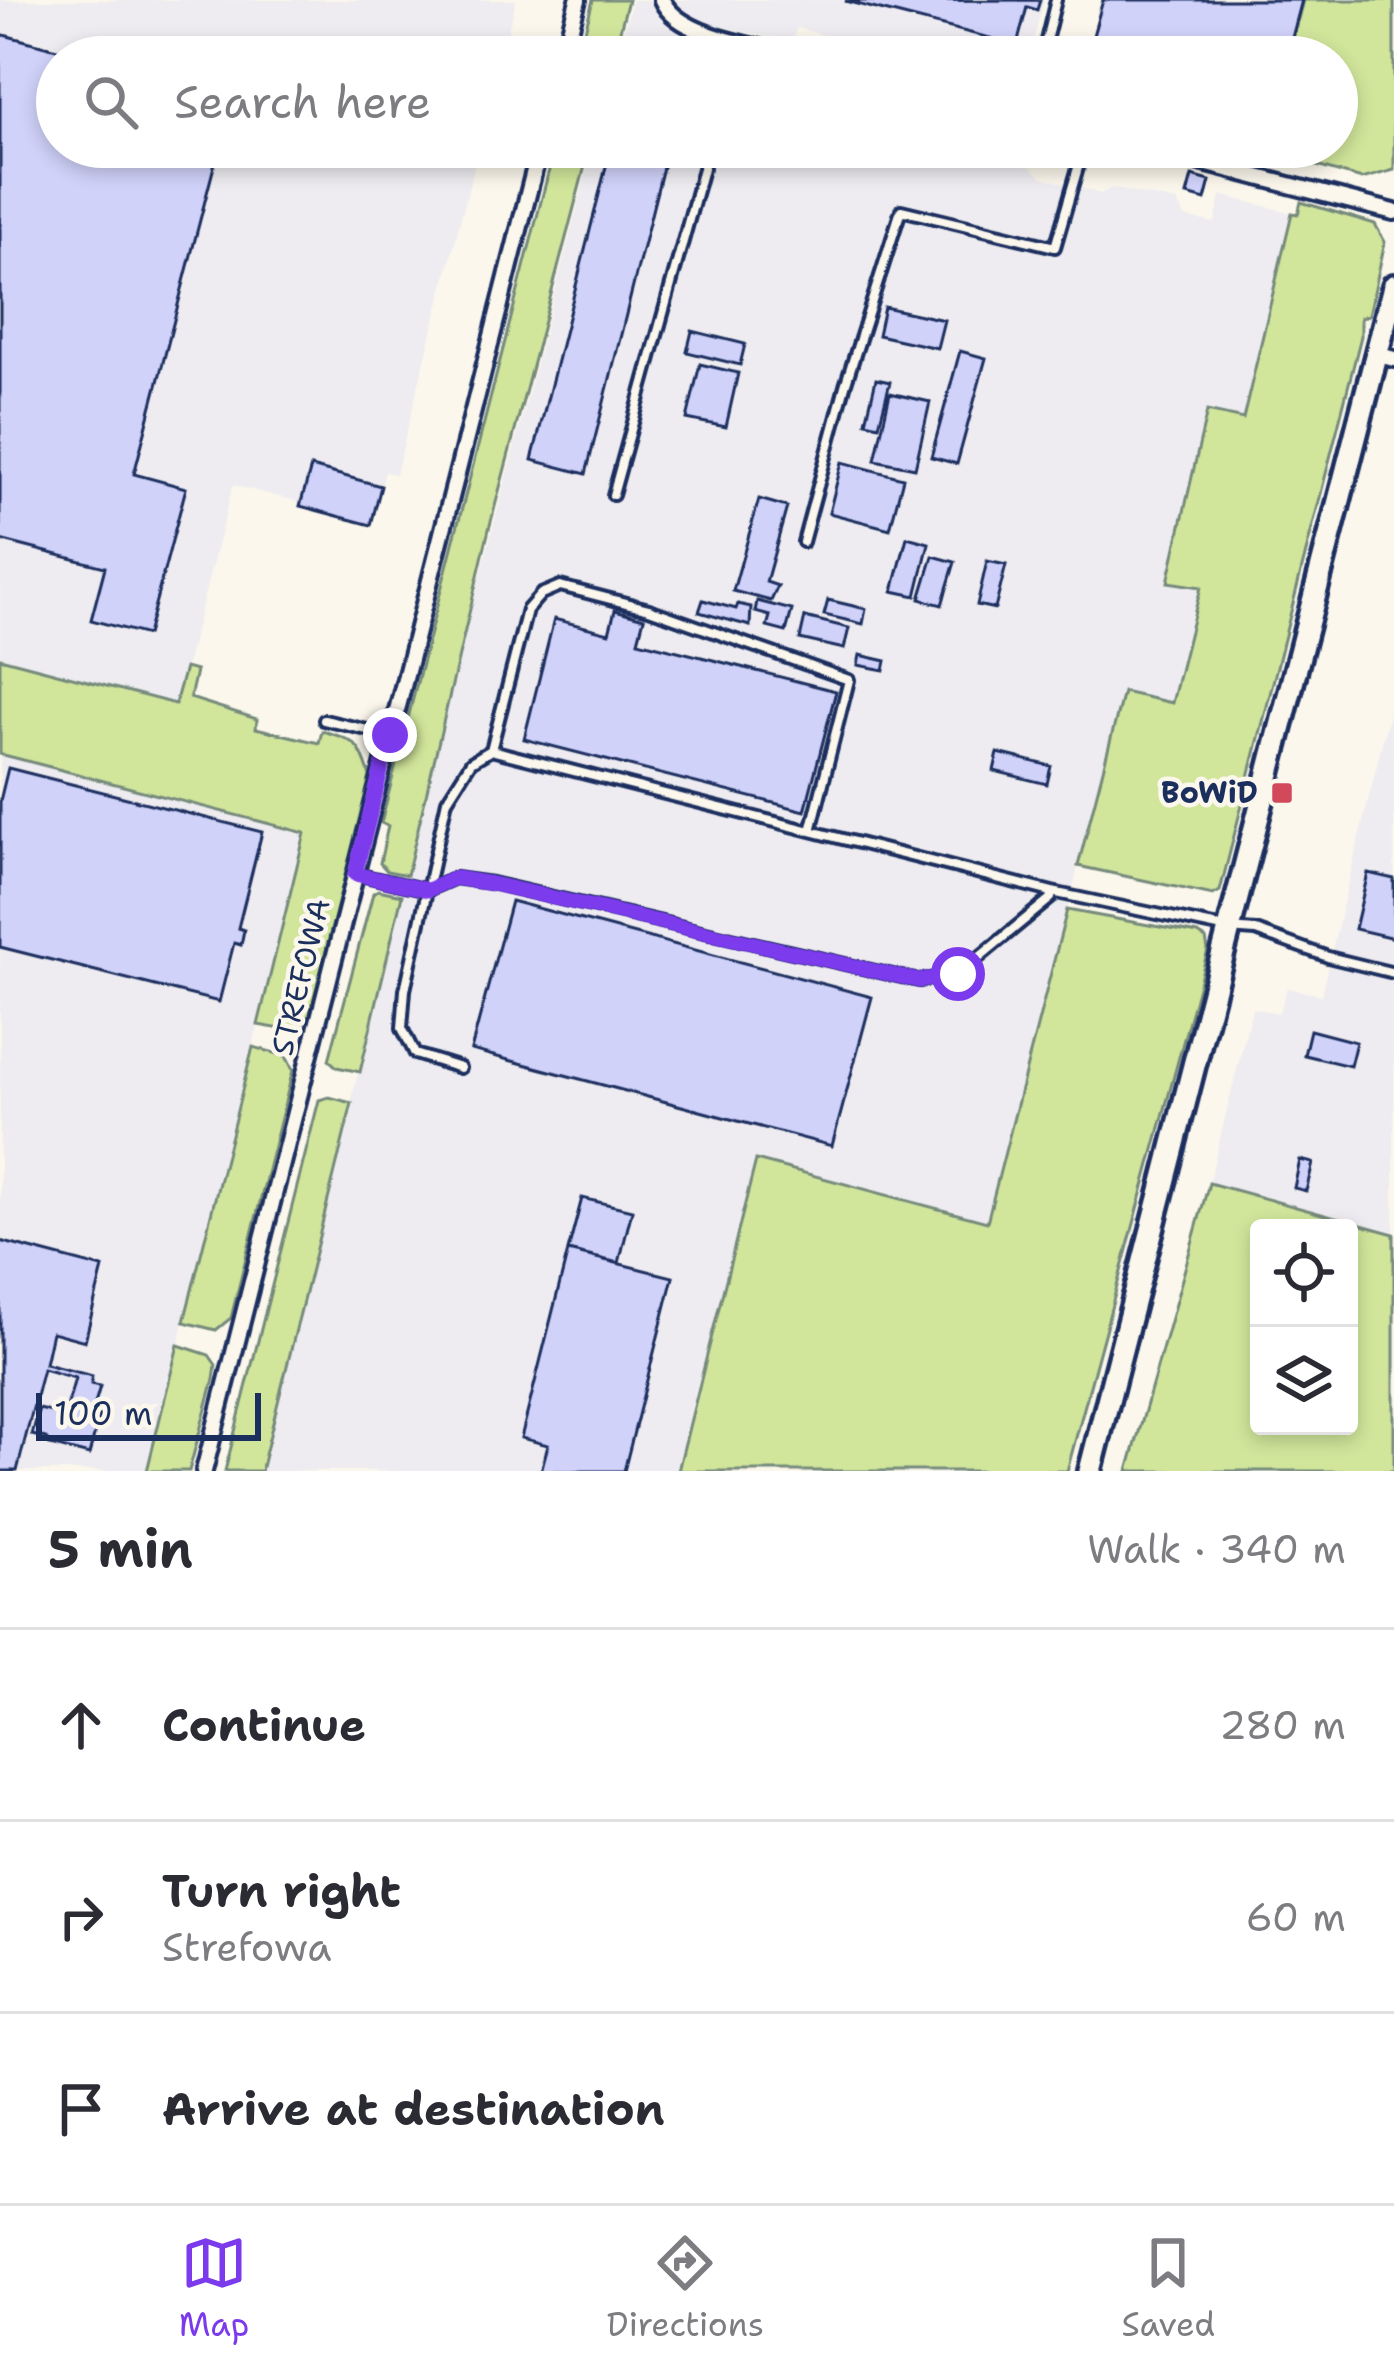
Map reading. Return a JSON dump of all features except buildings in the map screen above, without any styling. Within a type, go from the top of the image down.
[{"type":"main road","points":[[1090,1471],[1228,928],[1385,357],[1394,286]]},
{"type":"street","points":[[569,36],[578,0]]},
{"type":"street","points":[[662,0],[674,20],[722,36]]},
{"type":"street","name":"STREFOWA","points":[[204,1471],[535,168]]},
{"type":"street","points":[[1223,168],[1394,212]]},
{"type":"lane","points":[[1047,36],[1056,0]]},
{"type":"lane","points":[[613,495],[703,168]]},
{"type":"lane","points":[[803,542],[845,386],[901,211],[1055,247],[1078,168]]},
{"type":"lane","points":[[460,1068],[415,1054],[402,1028],[405,990],[447,800],[472,762],[491,750],[527,610],[541,594],[560,586],[649,610],[849,680],[811,831]]},
{"type":"lane","points":[[324,720],[390,735]]},
{"type":"lane","points":[[491,750],[1052,892],[1256,931],[1328,957],[1394,973]]},
{"type":"lane","points":[[355,874],[428,890],[455,878],[492,884],[919,981],[958,974],[1051,898],[1052,892]]},
{"type":"shaded area","points":[[0,0],[516,0],[507,36],[36,36],[36,168],[474,168],[396,474],[385,472],[372,521],[233,485],[176,704],[0,658]]},
{"type":"shaded area","points":[[632,0],[1044,0],[1035,36],[827,36],[797,28],[794,36],[764,36],[710,24],[707,36],[623,36]]},
{"type":"shaded area","points":[[587,168],[1031,168],[1042,177],[1101,194],[1112,188],[1177,202],[1185,217],[1215,223],[1221,195],[1292,213],[1243,420],[1207,412],[1169,581],[1201,587],[1172,703],[1123,693],[987,1222],[757,1161],[678,1471],[261,1471],[460,653]]},
{"type":"shaded area","points":[[1394,694],[1394,1232],[1209,1183],[1252,1008],[1279,1013],[1287,988],[1321,995]]},
{"type":"shaded area","points":[[0,754],[306,833],[147,1471],[0,1471]]},
{"type":"green space","points":[[593,0],[628,0],[619,36],[584,36]]},
{"type":"green space","points":[[1303,0],[1394,0],[1394,170],[1362,179],[1324,168],[1358,168],[1358,36],[1294,36]]},
{"type":"green space","points":[[550,168],[584,168],[489,529],[407,875],[387,871],[380,863],[388,826],[381,823]]},
{"type":"green space","points":[[1301,202],[1375,224],[1385,242],[1369,315],[1361,317],[1361,336],[1220,891],[1213,895],[1078,866],[1123,692],[1172,703],[1201,587],[1168,582],[1207,411],[1243,419],[1292,213],[1298,214]]},
{"type":"green space","points":[[0,658],[175,704],[185,668],[196,671],[190,698],[257,719],[256,728],[319,743],[322,731],[349,740],[359,749],[370,776],[309,1018],[293,1031],[258,1025],[305,833],[0,754]]},
{"type":"green space","points":[[373,893],[402,895],[360,1072],[337,1067],[329,1060]]},
{"type":"green space","points":[[1067,910],[1198,934],[1206,939],[1208,950],[1067,1471],[678,1471],[756,1160],[987,1222]]},
{"type":"green space","points":[[253,1047],[286,1056],[293,1070],[231,1318],[216,1330],[184,1322]]},
{"type":"green space","points":[[329,1097],[352,1103],[261,1471],[225,1471],[319,1100]]},
{"type":"green space","points":[[1209,1183],[1340,1219],[1250,1219],[1250,1435],[1358,1435],[1358,1224],[1394,1234],[1394,1471],[1128,1471]]},
{"type":"green space","points":[[178,1345],[209,1355],[216,1365],[214,1379],[189,1471],[147,1471]]},
{"type":"place","name":"BoWiD","points":[[1282,793]]},
{"type":"route","points":[[390,735],[355,874],[428,890],[455,878],[492,884],[919,981],[958,974]]}]
